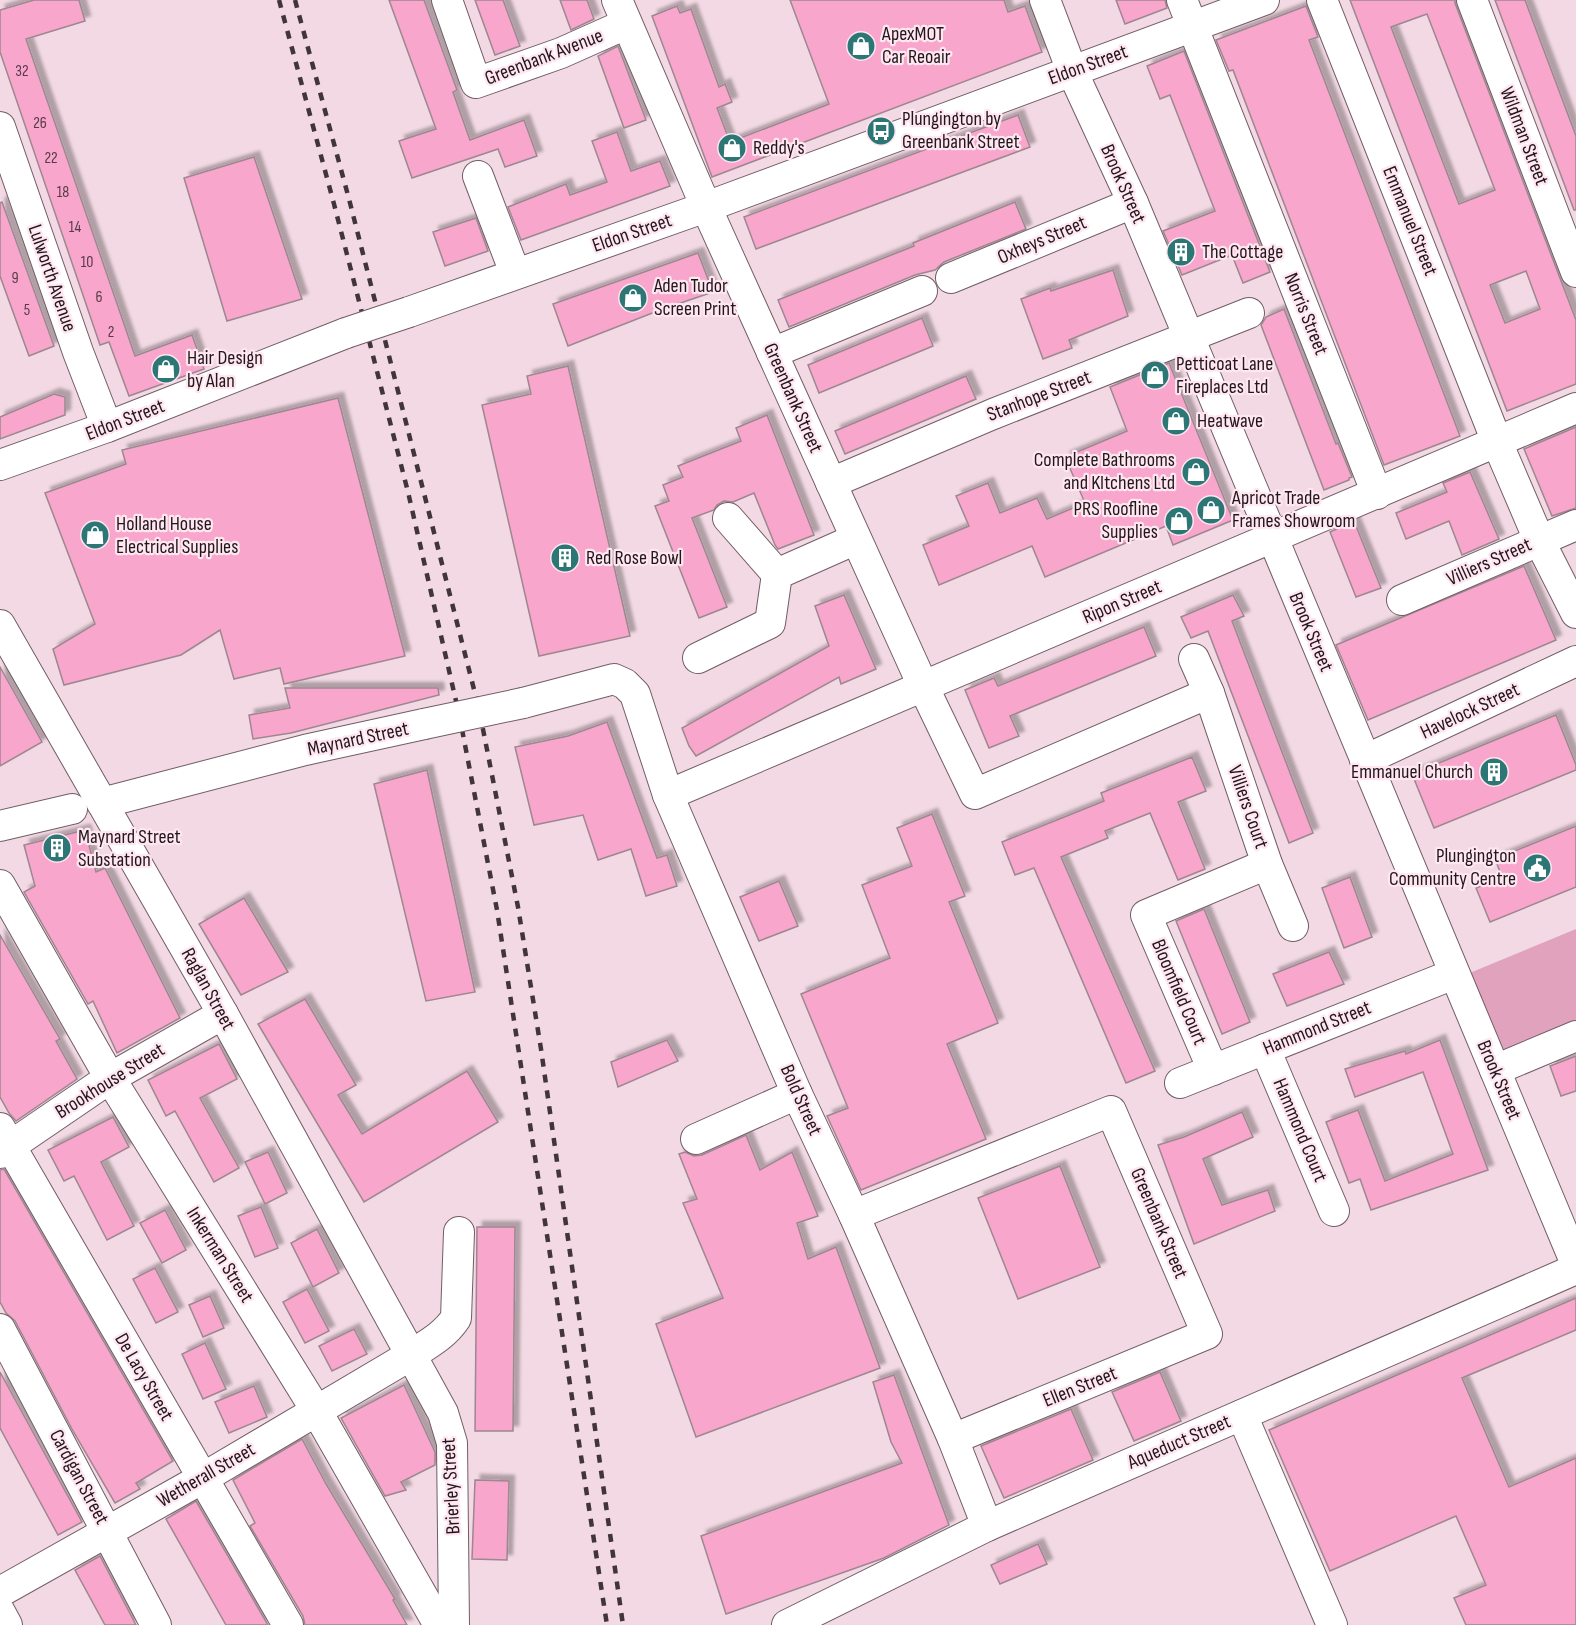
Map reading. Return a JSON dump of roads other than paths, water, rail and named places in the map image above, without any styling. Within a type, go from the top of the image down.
[{"type":"street","name":"Greenbank Avenue","points":[[447,0],[476,83],[561,53],[622,12]]},
{"type":"street","name":"Brook Street","points":[[1045,0],[1072,71],[1133,202],[1576,1264]]},
{"type":"street","name":"Eldon Street","points":[[0,465],[107,427],[346,333],[706,207],[1072,71],[1187,14],[1264,0]]},
{"type":"street","name":"Emmanuel Street","points":[[1322,0],[1497,442]]},
{"type":"street","name":"Wildman Street","points":[[1472,0],[1576,272]]},
{"type":"street","name":"Greenbank Street","points":[[622,12],[706,207],[924,688],[975,794],[1209,693]]},
{"type":"street","name":"Norris Street","points":[[1187,14],[1377,494]]},
{"type":"street","name":"Lulworth Avenue","points":[[0,127],[78,352],[107,427]]},
{"type":"street","points":[[478,177],[515,273]]},
{"type":"street","name":"Oxheys Street","points":[[951,278],[1133,202]]},
{"type":"street","points":[[772,353],[922,291]]},
{"type":"street","name":"Stanhope Street","points":[[831,483],[993,414],[1249,313]]},
{"type":"street","name":"Ripon Street","points":[[668,795],[924,688],[1271,537],[1576,408]]},
{"type":"street","points":[[1497,442],[1539,540],[1576,613]]},
{"type":"street","points":[[698,658],[770,623],[777,574],[728,518]]},
{"type":"street","name":"Villiers Street","points":[[1401,600],[1576,525]]},
{"type":"street","points":[[777,574],[856,539]]},
{"type":"street","name":"Raglan Street","points":[[0,625],[66,744],[102,802],[223,1014],[411,1355]]},
{"type":"street","name":"Villiers Court","points":[[1146,915],[1267,864],[1209,693],[1194,659]]},
{"type":"street","name":"Havelock Street","points":[[1365,760],[1576,661]]},
{"type":"street","name":"Maynard Street","points":[[102,802],[305,750],[523,703],[614,680]]},
{"type":"street","name":"Bold Street","points":[[614,680],[625,684],[635,694],[668,795],[797,1094],[854,1215],[953,1439],[987,1526]]},
{"type":"street","points":[[0,826],[72,809]]},
{"type":"street","points":[[1267,864],[1293,926]]},
{"type":"street","name":"Inkerman Street","points":[[0,885],[110,1078],[316,1410],[439,1625]]},
{"type":"street","name":"Bloomfield Court","points":[[1146,915],[1213,1070]]},
{"type":"street","name":"Hammond Street","points":[[1180,1083],[1454,974]]},
{"type":"street","name":"Brookhouse Street","points":[[3,1142],[223,1014]]},
{"type":"street","points":[[1495,1070],[1576,1036]]},
{"type":"street","name":"Hammond Court","points":[[1265,1049],[1334,1211]]},
{"type":"street","points":[[696,1139],[797,1094]]},
{"type":"street","name":"Greenbank Street","points":[[854,1215],[1111,1111],[1207,1334]]},
{"type":"street","name":"De Lacy Street","points":[[3,1142],[288,1625]]},
{"type":"street","points":[[411,1355],[449,1328],[456,1318],[459,1233]]},
{"type":"street","name":"Aqueduct Street","points":[[787,1625],[987,1526],[1576,1269]]},
{"type":"street","name":"Cardigan Street","points":[[0,1329],[156,1625]]},
{"type":"street","name":"Ellen Street","points":[[953,1439],[1207,1334]]},
{"type":"street","name":"Wetherall Street","points":[[0,1592],[203,1478],[411,1355]]},
{"type":"street","name":"Brierley Street","points":[[411,1355],[443,1413],[452,1443],[454,1625]]},
{"type":"street","points":[[1242,1415],[1332,1625]]},
{"type":"street","points":[[0,1612],[7,1625]]},
{"type":"railway","points":[[279,0],[408,492],[459,714],[497,910],[607,1625]]},
{"type":"railway","points":[[295,0],[349,199],[479,709],[518,907],[541,1049],[623,1625]]},
{"type":"place","name":"ApexMOT Car Reoair","points":[[861,46]]},
{"type":"place","name":"Plungington by Greenbank Street","points":[[881,131]]},
{"type":"place","name":"Reddy's","points":[[732,148]]},
{"type":"place","name":"The Cottage","points":[[1181,252]]},
{"type":"place","name":"Aden Tudor Screen Print","points":[[633,298]]},
{"type":"place","name":"Hair Design by Alan","points":[[166,369]]},
{"type":"place","name":"Petticoat Lane Fireplaces Ltd","points":[[1155,375]]},
{"type":"place","name":"Heatwave","points":[[1176,421]]},
{"type":"place","name":"Complete Bathrooms and KItchens Ltd","points":[[1196,472]]},
{"type":"place","name":"Apricot Trade Frames Showroom","points":[[1211,510]]},
{"type":"place","name":"PRS Roofline Supplies","points":[[1179,521]]},
{"type":"place","name":"Holland House Electrical Supplies","points":[[95,535]]},
{"type":"place","name":"Red Rose Bowl","points":[[565,558]]},
{"type":"place","name":"Emmanuel Church","points":[[1494,772]]},
{"type":"place","name":"Maynard Street Substation","points":[[57,848]]},
{"type":"place","name":"Plungington Community Centre","points":[[1537,868]]}]
